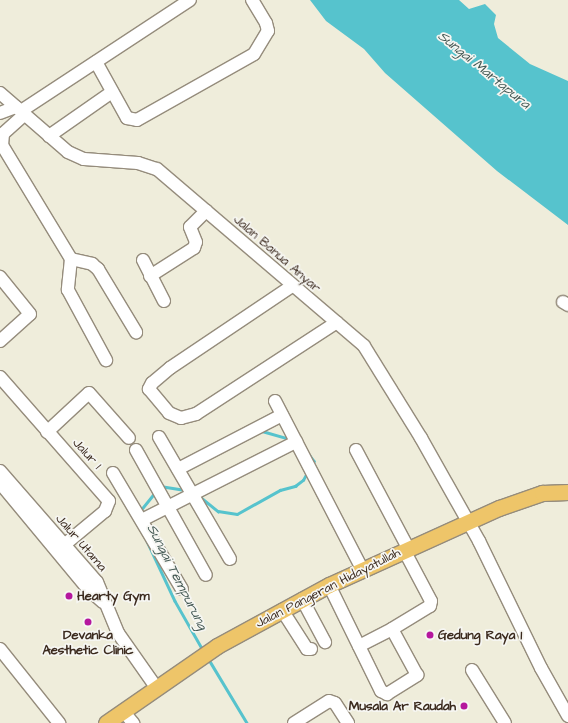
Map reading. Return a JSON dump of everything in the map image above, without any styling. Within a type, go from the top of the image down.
[{"type":"main road","name":"Jalan Pangeran Hidayatullah","points":[[106,723],[156,686],[217,646],[329,585],[467,520],[533,495],[568,492]]},
{"type":"street","points":[[106,360],[68,290],[71,259],[2,145],[3,134],[21,111],[190,0]]},
{"type":"street","points":[[96,62],[127,118],[135,121],[248,59],[260,48],[268,31],[264,20],[252,0]]},
{"type":"street","points":[[49,136],[112,92]]},
{"type":"street","name":"Jalan Banua Anyar","points":[[0,93],[68,152],[84,159],[138,163],[157,169],[292,286],[337,322],[369,352],[467,520],[568,716]]},
{"type":"street","points":[[0,113],[21,111]]},
{"type":"street","points":[[150,276],[194,248],[196,242],[190,227],[206,211]]},
{"type":"street","points":[[71,259],[92,264],[98,269],[136,332]]},
{"type":"street","points":[[143,260],[164,301]]},
{"type":"street","points":[[0,276],[30,314],[0,341]]},
{"type":"street","points":[[292,286],[170,368],[152,383],[149,389],[169,413],[181,418],[196,414],[337,322]]},
{"type":"street","name":"Jalur 1","points":[[0,378],[109,501],[105,511],[60,548]]},
{"type":"street","points":[[47,432],[89,393],[129,438]]},
{"type":"street","points":[[275,401],[362,569]]},
{"type":"street","points":[[178,470],[282,415]]},
{"type":"street","points":[[159,437],[230,559]]},
{"type":"street","points":[[142,520],[296,442]]},
{"type":"street","points":[[136,450],[206,575]]},
{"type":"street","points":[[356,450],[406,549],[430,601],[430,606],[392,629],[359,646]]},
{"type":"street","points":[[114,473],[182,589]]},
{"type":"street","name":"Jalur Utama","points":[[1,477],[60,548],[97,582],[118,633],[156,686]]},
{"type":"street","points":[[329,585],[381,691],[387,694],[418,675],[392,629]]},
{"type":"street","points":[[302,599],[325,642]]},
{"type":"street","points":[[282,610],[307,649],[311,650]]},
{"type":"street","points":[[0,649],[58,723]]},
{"type":"street","points":[[472,670],[505,723]]},
{"type":"street","points":[[294,723],[331,701],[348,723]]},
{"type":"street","points":[[123,710],[133,723]]},
{"type":"water","name":"Sungai Martapura","points":[[310,0],[459,0],[469,9],[485,4],[496,15],[494,24],[498,38],[530,64],[568,81],[568,225],[497,171],[385,73],[364,49],[326,21]]},
{"type":"waterway","name":"Sungai Tempurung","points":[[262,431],[290,439]]},
{"type":"waterway","name":"Sungai Tempurung","points":[[308,453],[314,461],[312,464]]},
{"type":"waterway","name":"Sungai Tempurung","points":[[198,495],[218,511],[237,514],[280,490],[295,486],[303,480],[308,471]]},
{"type":"waterway","name":"Sungai Tempurung","points":[[160,486],[185,490]]},
{"type":"waterway","name":"Sungai Tempurung","points":[[140,511],[156,491]]},
{"type":"waterway","name":"Sungai Tempurung","points":[[147,541],[175,601],[203,650]]},
{"type":"waterway","name":"Sungai Tempurung","points":[[208,658],[247,723]]},
{"type":"place","name":"Hearty Gym","points":[[69,596]]},
{"type":"place","name":"Devanka Aesthetic Clinic","points":[[88,622]]},
{"type":"place","name":"Gedung Raya 1","points":[[430,635]]},
{"type":"place","name":"Musala Ar Raudah","points":[[464,706]]}]
